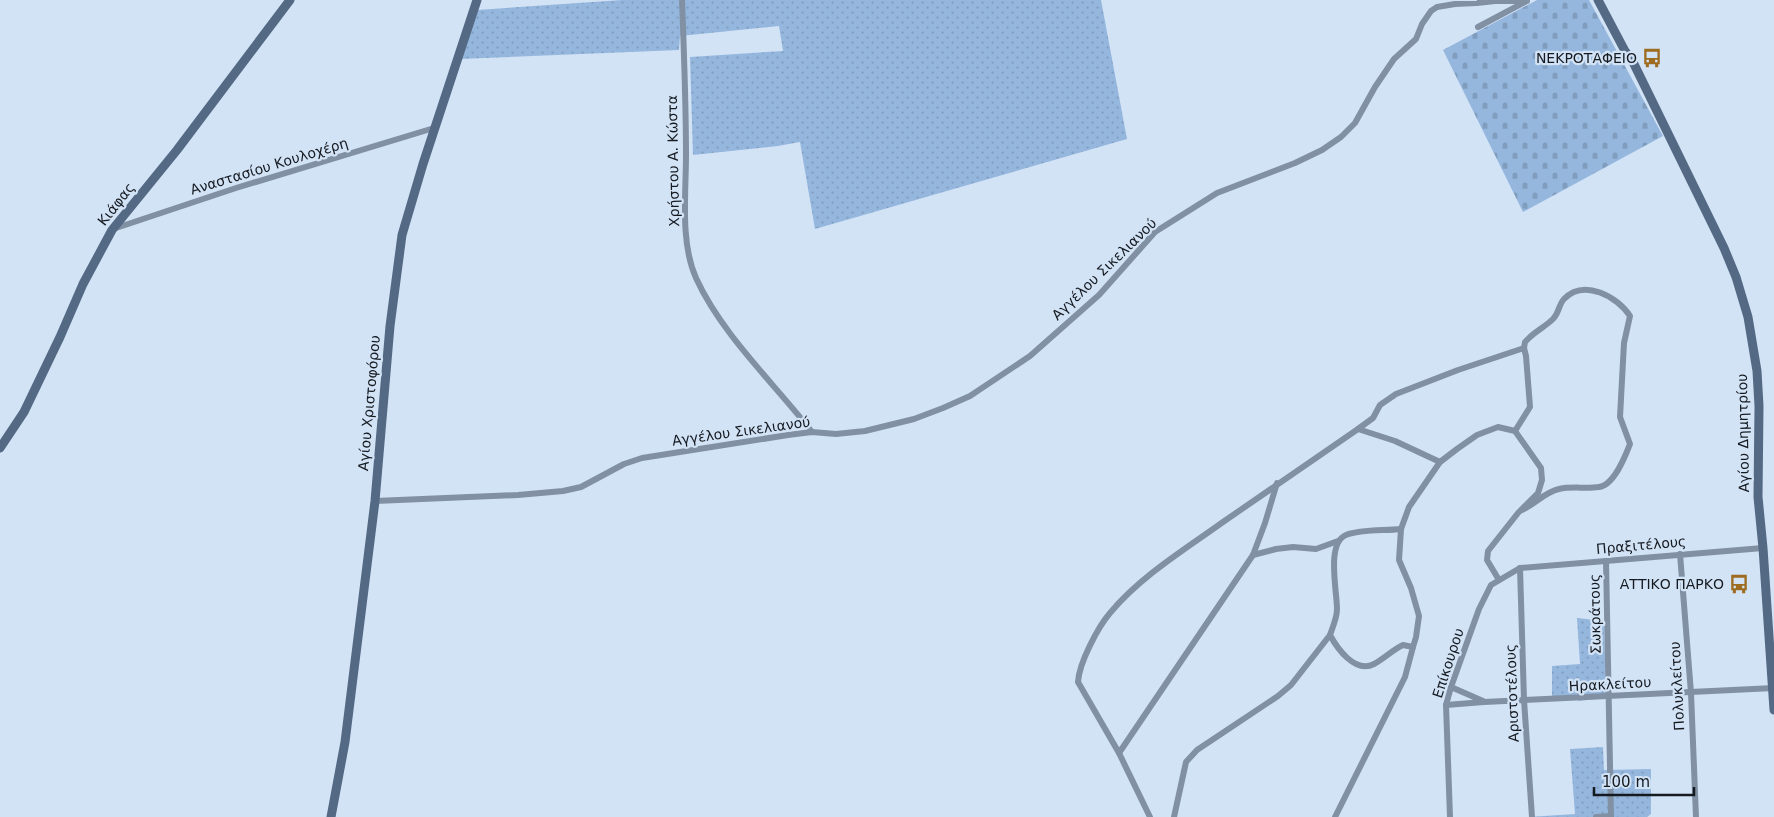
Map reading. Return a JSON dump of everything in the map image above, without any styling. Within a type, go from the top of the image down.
[{"type":"street","name":"Κιάφας","points":[[0,448],[24,412],[83,284],[112,230],[177,150],[290,0]]},
{"type":"street","name":"Αγίου Χριστοφόρου","points":[[331,817],[345,742],[375,501],[390,326],[402,235],[434,128],[477,0]]},
{"type":"street","name":"Χρήστου Α. Κώστα","points":[[682,0],[686,154],[684,214],[692,267],[706,297],[735,339],[812,432]]},
{"type":"street","name":"Αγγέλου Σικελιανού","points":[[375,501],[518,495],[563,491],[581,487],[624,464],[642,458],[812,432],[836,434],[865,431],[914,419],[943,408],[970,396],[1030,356],[1098,295],[1156,232],[1217,193],[1295,163],[1322,150],[1341,137],[1355,123],[1394,58],[1416,39],[1422,24],[1431,11],[1437,7],[1455,4],[1527,0]]},
{"type":"street","name":"Αγγέλου Σικελιανού","points":[[1478,27],[1527,0]]},
{"type":"street","name":"Αγίου Δημητρίου","points":[[1598,0],[1625,51],[1632,60],[1724,248],[1746,307],[1755,361],[1758,397],[1758,496],[1764,548],[1774,710]]},
{"type":"street","name":"Αγίου Δημητρίου","points":[[1604,0],[1630,49],[1632,60]]},
{"type":"street","name":"Αναστασίου Κουλοχέρη","points":[[112,230],[236,188],[434,128]]},
{"type":"street","points":[[1515,431],[1530,407],[1525,342],[1557,315],[1564,298],[1575,292],[1588,289],[1604,293],[1627,311],[1630,316],[1624,343],[1620,417],[1630,444],[1623,461],[1610,481],[1601,487],[1560,489],[1546,494],[1534,505],[1518,512]]},
{"type":"street","points":[[1150,817],[1119,753],[1078,682],[1087,653],[1109,614],[1149,576],[1277,483],[1373,418],[1380,405],[1396,394],[1458,370],[1524,348]]},
{"type":"street","points":[[1336,817],[1405,677],[1416,637],[1419,616],[1411,588],[1399,560],[1401,529],[1409,507],[1440,462],[1477,435],[1498,427],[1515,431],[1541,468],[1542,480],[1538,493],[1518,512],[1488,551],[1486,560],[1499,580]]},
{"type":"street","points":[[1358,429],[1395,441],[1440,462]]},
{"type":"street","points":[[1119,753],[1131,732],[1162,691],[1253,555],[1277,483]]},
{"type":"street","points":[[1253,555],[1276,549],[1316,549],[1338,541],[1345,536],[1401,529]]},
{"type":"street","points":[[1174,817],[1186,762],[1197,750],[1278,696],[1291,685],[1330,635],[1336,621],[1334,557],[1338,541]]},
{"type":"street","name":"Πραξιτέλους","points":[[1520,568],[1764,548]]},
{"type":"street","name":"Πολυκλείτου","points":[[1680,554],[1691,693],[1696,817]]},
{"type":"street","name":"Σωκράτους","points":[[1606,561],[1611,817]]},
{"type":"street","name":"Επίκουρου","points":[[1450,817],[1446,705],[1451,687],[1479,609],[1491,585],[1520,568]]},
{"type":"street","name":"Αριστοτέλους","points":[[1520,568],[1524,700],[1532,817]]},
{"type":"street","points":[[1330,635],[1337,649],[1348,659],[1361,666],[1371,666],[1403,645],[1413,647]]},
{"type":"street","points":[[1451,687],[1484,702]]},
{"type":"street","name":"Ηρακλείτου","points":[[1446,705],[1774,688]]},
{"type":"street","points":[[1596,817],[1611,817]]},
{"type":"green space","points":[[622,0],[1101,0],[1127,139],[815,229],[800,142],[693,155],[690,57],[783,51],[779,26],[680,36],[679,50],[460,59],[477,10]]},
{"type":"green space","points":[[1537,0],[1589,0],[1663,136],[1523,212],[1443,50]]},
{"type":"green space","points":[[1577,618],[1604,621],[1606,698],[1578,701],[1578,695],[1552,697],[1552,666],[1580,664]]},
{"type":"green space","points":[[1603,747],[1604,770],[1651,769],[1651,814],[1647,817],[1528,817],[1575,814],[1570,749]]},
{"type":"place","name":"ΝΕΚΡΟΤΑΦΕΙΟ","points":[[1652,58]]},
{"type":"place","name":"ΑΤΤΙΚΟ ΠΑΡΚΟ","points":[[1739,584]]}]
